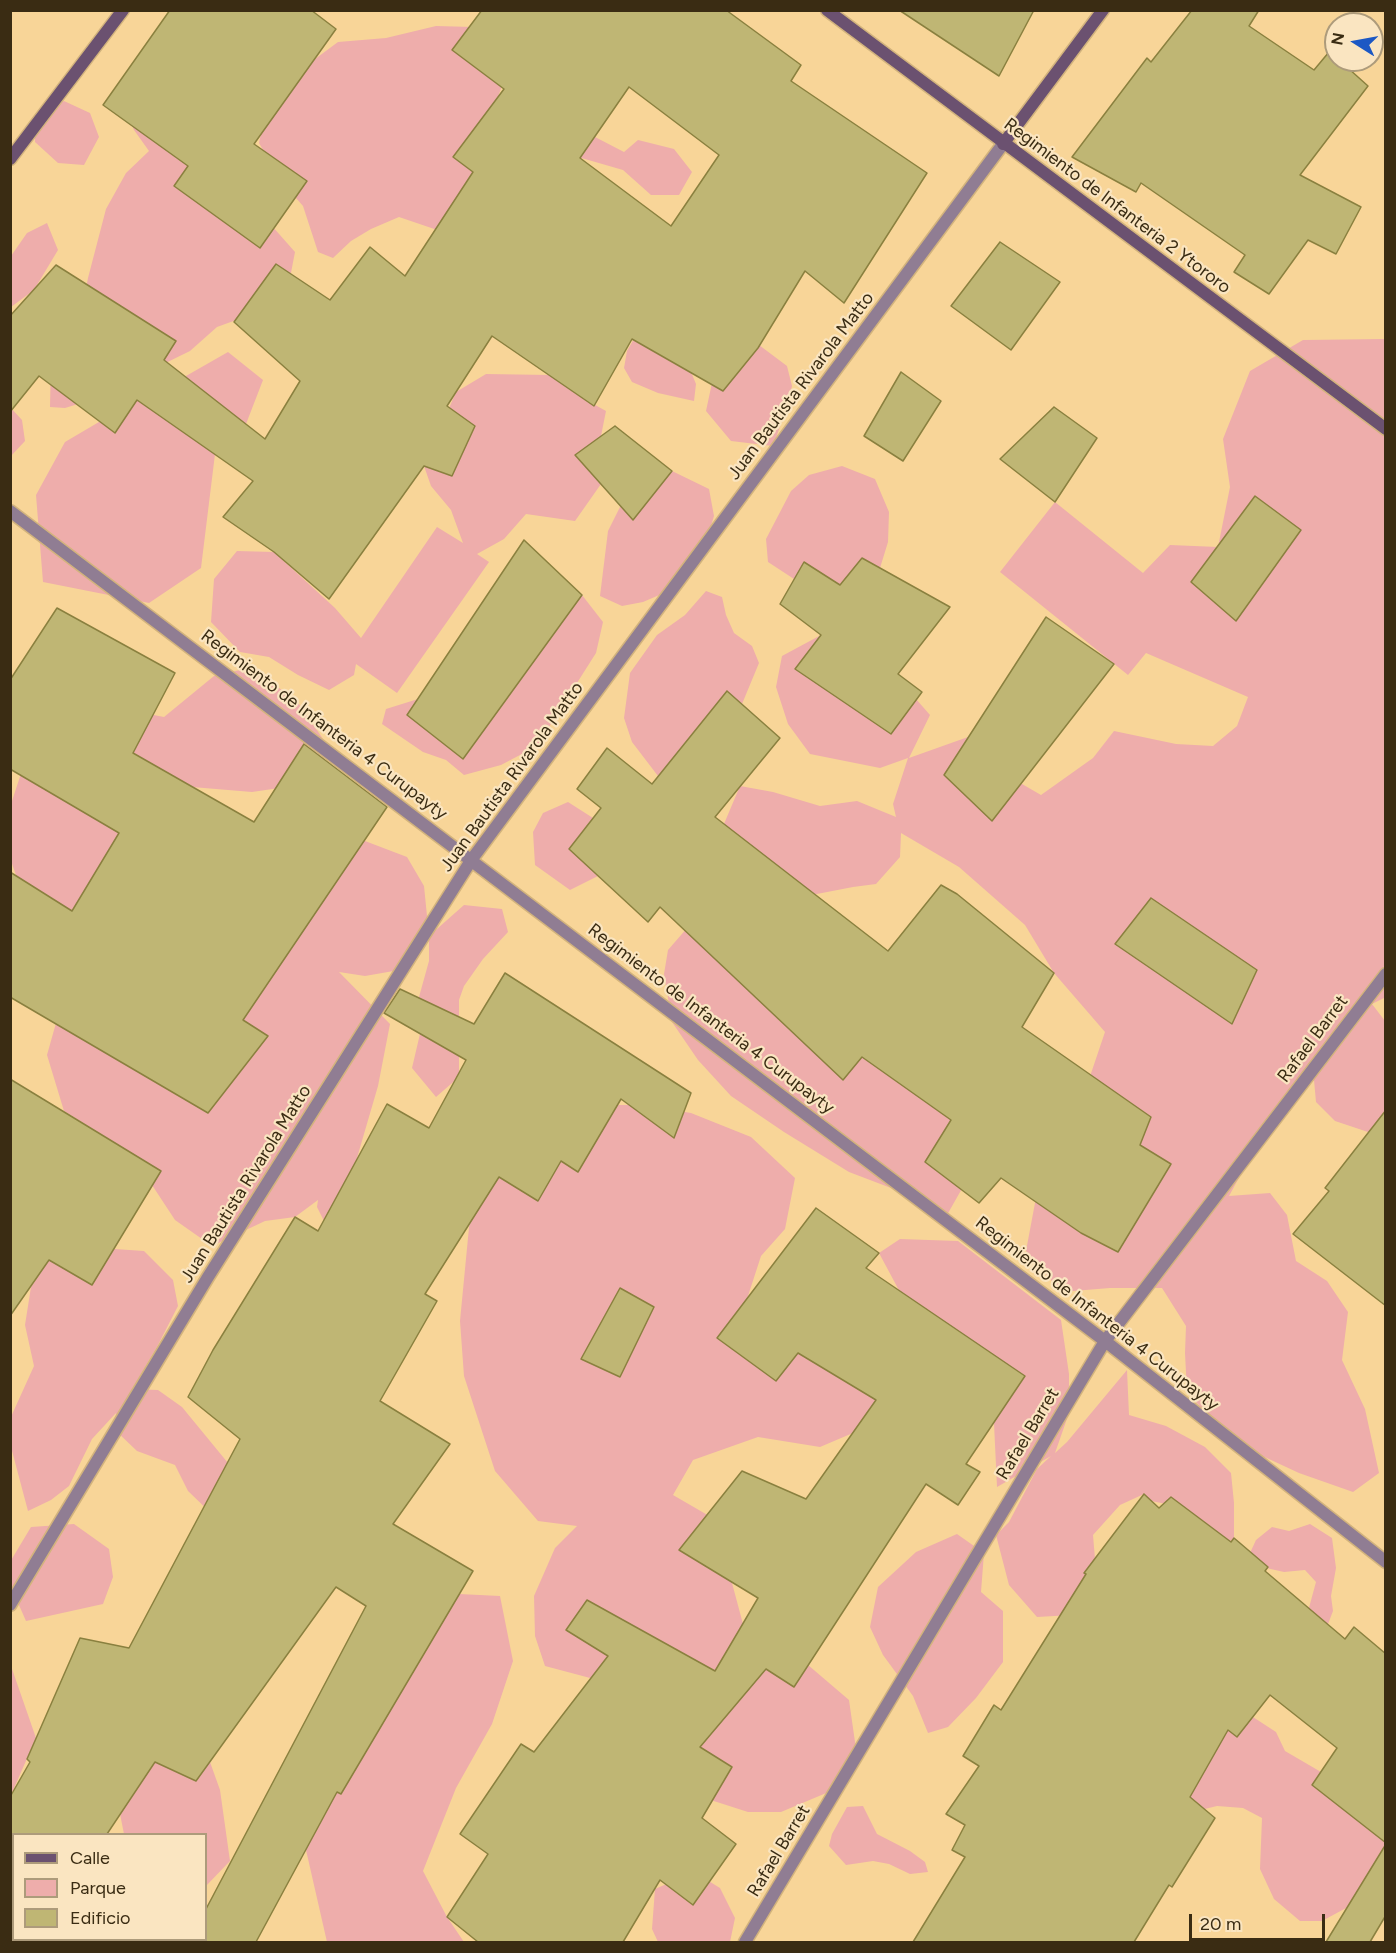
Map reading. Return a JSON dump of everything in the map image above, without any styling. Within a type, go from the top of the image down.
[{"type":"street","points":[[10,159],[123,10]]},
{"type":"street","name":"Regimiento de Infanteria 2 Ytororo","points":[[827,10],[1386,429]]},
{"type":"street","name":"Juan Bautista Rivarola Matto","points":[[10,1605],[208,1277],[472,859],[1103,10]]},
{"type":"street","name":"Regimiento de Infanteria 4 Curupayty","points":[[10,511],[1105,1341],[1386,1562]]},
{"type":"street","name":"Rafael Barret","points":[[745,1942],[1105,1341],[1386,974]]},
{"type":"green space","points":[[436,26],[473,27],[506,75],[492,113],[498,165],[449,234],[399,217],[351,241],[333,258],[318,252],[303,206],[281,181],[259,143],[267,104],[299,71],[338,42],[386,38]]},
{"type":"green space","points":[[64,101],[90,113],[99,137],[84,165],[58,163],[35,142],[35,118]]},
{"type":"green space","points":[[125,110],[272,226],[295,252],[289,283],[261,311],[217,327],[190,351],[88,401],[65,408],[50,407],[51,361],[78,330],[88,278],[106,209],[126,173],[149,151],[134,130]]},
{"type":"green space","points":[[568,123],[624,152],[638,140],[674,149],[692,172],[679,195],[651,195],[623,170],[578,157]]},
{"type":"green space","points":[[47,223],[58,250],[34,290],[11,307],[11,256],[27,233]]},
{"type":"green space","points":[[635,337],[684,355],[696,384],[694,401],[658,393],[632,382],[624,368],[627,351]]},
{"type":"green space","points":[[1385,339],[1386,997],[1372,1004],[1385,1021],[1385,1150],[1368,1132],[1335,1121],[1316,1102],[1313,1069],[1279,1105],[1229,1196],[1270,1193],[1287,1215],[1296,1261],[1327,1281],[1348,1312],[1342,1360],[1365,1409],[1379,1473],[1353,1492],[1299,1473],[1256,1453],[1215,1422],[1195,1401],[1187,1392],[1186,1326],[1162,1288],[1110,1288],[1061,1292],[1026,1251],[1041,1171],[1082,1100],[1105,1032],[1054,973],[1025,925],[959,867],[901,833],[900,857],[876,884],[791,899],[713,850],[740,786],[773,792],[820,806],[857,801],[896,817],[893,804],[908,758],[880,768],[810,754],[788,724],[776,687],[782,656],[821,635],[916,699],[930,715],[909,758],[968,737],[1003,773],[1041,795],[1093,758],[1114,731],[1176,744],[1213,746],[1237,726],[1248,697],[1146,653],[1128,675],[1000,572],[1055,502],[1143,573],[1170,545],[1218,547],[1230,487],[1223,439],[1250,371],[1303,340]]},
{"type":"green space","points":[[759,345],[787,366],[792,386],[773,446],[731,441],[706,411],[716,364]]},
{"type":"green space","points":[[228,352],[263,380],[246,424],[215,454],[201,568],[149,603],[43,582],[36,495],[65,442],[138,399],[172,384]]},
{"type":"green space","points":[[486,374],[550,375],[579,396],[606,411],[601,436],[601,484],[575,521],[526,514],[504,539],[477,554],[489,562],[397,693],[356,664],[354,675],[329,690],[269,657],[240,652],[211,622],[214,579],[237,551],[274,552],[335,608],[361,638],[437,527],[463,543],[451,510],[431,486],[424,466],[456,392]]},
{"type":"green space","points":[[10,407],[22,420],[25,441],[11,456]]},
{"type":"green space","points":[[842,466],[875,479],[889,512],[888,542],[880,568],[824,593],[794,579],[768,562],[766,539],[791,491],[809,475]]},
{"type":"green space","points":[[655,469],[672,471],[709,489],[714,516],[701,559],[664,593],[643,602],[622,606],[600,596],[608,531],[625,497]]},
{"type":"green space","points":[[706,591],[722,597],[726,615],[734,633],[752,646],[759,663],[742,704],[658,776],[632,742],[624,718],[630,673],[657,635],[685,615]]},
{"type":"green space","points":[[553,593],[582,595],[603,622],[596,653],[537,746],[501,765],[464,775],[446,760],[423,752],[382,724],[386,709],[418,699],[449,705]]},
{"type":"green space","points":[[253,667],[299,704],[332,752],[293,786],[252,792],[192,787],[155,815],[116,838],[131,870],[150,961],[27,906],[11,861],[10,813],[32,740],[107,706],[164,717],[214,676]]},
{"type":"green space","points":[[568,802],[593,818],[598,876],[570,890],[535,865],[533,832],[543,813]]},
{"type":"green space","points":[[365,841],[407,857],[424,886],[429,936],[464,905],[502,909],[508,932],[483,959],[464,986],[459,1000],[459,1077],[436,1097],[412,1068],[423,1021],[419,997],[429,961],[429,937],[405,969],[365,976],[339,972],[390,1024],[378,1086],[352,1175],[328,1229],[317,1207],[318,1200],[295,1217],[265,1221],[212,1246],[175,1220],[131,1153],[64,1111],[47,1055],[56,1023],[203,938],[297,941],[289,906],[329,849]]},
{"type":"green space","points":[[701,912],[966,1065],[968,1178],[947,1215],[933,1204],[849,1172],[784,1132],[731,1096],[698,1060],[672,1022],[664,974],[668,950]]},
{"type":"green space","points":[[547,1105],[642,1105],[691,1113],[751,1137],[795,1178],[785,1229],[761,1256],[747,1299],[882,1365],[874,1424],[820,1447],[758,1437],[693,1460],[673,1495],[723,1524],[732,1583],[743,1624],[794,1653],[849,1700],[856,1749],[831,1791],[781,1812],[748,1812],[692,1794],[609,1683],[545,1666],[535,1636],[534,1596],[555,1548],[577,1526],[538,1521],[495,1471],[464,1376],[460,1321],[473,1186]]},
{"type":"green space","points":[[900,1239],[958,1241],[1061,1320],[1069,1374],[1069,1413],[1055,1453],[1067,1442],[1127,1370],[1129,1415],[1166,1426],[1205,1447],[1231,1473],[1234,1538],[1206,1560],[1187,1508],[1151,1501],[1144,1494],[1120,1505],[1093,1535],[1095,1559],[1072,1615],[1037,1617],[1009,1585],[996,1535],[1009,1522],[1037,1469],[1051,1456],[997,1487],[994,1423],[946,1378],[879,1253]]},
{"type":"green space","points":[[100,1248],[144,1251],[173,1280],[178,1306],[132,1389],[158,1390],[182,1407],[228,1463],[216,1518],[188,1491],[175,1465],[137,1451],[115,1430],[116,1413],[92,1439],[69,1486],[51,1500],[28,1511],[11,1447],[10,1419],[34,1366],[25,1325],[31,1287],[49,1260]]},
{"type":"green space","points":[[74,1524],[109,1549],[113,1577],[103,1604],[26,1621],[11,1587],[10,1562],[31,1527]]},
{"type":"green space","points":[[1310,1524],[1332,1538],[1336,1568],[1331,1596],[1333,1611],[1315,1658],[1307,1615],[1316,1582],[1305,1570],[1284,1572],[1253,1565],[1250,1553],[1256,1540],[1272,1527],[1289,1531]]},
{"type":"green space","points":[[957,1534],[984,1553],[981,1592],[1003,1611],[1003,1662],[976,1698],[948,1727],[928,1733],[913,1696],[883,1655],[870,1627],[878,1587],[916,1552]]},
{"type":"green space","points":[[459,1594],[500,1596],[513,1661],[492,1724],[456,1788],[423,1871],[447,1917],[464,1942],[327,1942],[306,1850],[331,1747]]},
{"type":"green space","points":[[11,1666],[36,1738],[11,1795]]},
{"type":"green space","points":[[1236,1706],[1276,1732],[1285,1751],[1321,1772],[1385,1826],[1386,1870],[1348,1907],[1322,1921],[1300,1921],[1274,1899],[1260,1869],[1262,1818],[1243,1808],[1217,1806],[1180,1815]]},
{"type":"green space","points":[[166,1750],[210,1762],[220,1790],[230,1861],[207,1885],[207,1833],[124,1833],[120,1814],[127,1774]]},
{"type":"green space","points":[[863,1806],[877,1834],[910,1851],[925,1862],[928,1872],[910,1874],[889,1864],[873,1861],[846,1865],[829,1846],[832,1834],[847,1807]]},
{"type":"green space","points":[[694,1872],[720,1888],[735,1918],[730,1942],[658,1942],[652,1929],[655,1889]]},
{"type":"building","points":[[170,10],[311,10],[336,29],[254,144],[307,181],[260,248],[174,186],[188,166],[103,105]]},
{"type":"building","points":[[482,10],[726,10],[801,65],[791,81],[927,173],[844,303],[805,271],[758,348],[723,391],[632,339],[594,406],[492,336],[447,406],[475,426],[452,476],[424,466],[329,599],[274,552],[223,517],[253,481],[137,400],[115,433],[39,376],[10,412],[10,316],[56,265],[176,341],[164,360],[265,439],[300,381],[234,322],[276,264],[330,300],[370,247],[405,276],[473,172],[453,157],[504,89],[452,50]],"holes":[[[629,87],[719,155],[671,226],[580,158]]]},
{"type":"building","points":[[899,10],[1034,10],[999,76]]},
{"type":"building","points":[[1192,10],[1259,10],[1249,26],[1314,70],[1324,58],[1324,72],[1352,72],[1368,86],[1300,175],[1361,207],[1336,254],[1308,240],[1269,294],[1234,272],[1245,255],[1141,183],[1136,192],[1072,157],[1147,58],[1151,62]]},
{"type":"building","points":[[1000,242],[1060,282],[1011,350],[951,306]]},
{"type":"building","points":[[901,372],[941,401],[903,461],[864,436]]},
{"type":"building","points":[[1054,407],[1097,438],[1055,502],[1000,459]]},
{"type":"building","points":[[615,426],[672,471],[633,520],[575,455]]},
{"type":"building","points":[[1255,496],[1301,530],[1236,621],[1191,582]]},
{"type":"building","points":[[524,540],[582,595],[463,759],[407,715]]},
{"type":"building","points":[[862,558],[950,607],[898,674],[922,692],[891,734],[795,669],[821,635],[780,604],[804,562],[840,585]]},
{"type":"building","points":[[57,608],[175,673],[133,753],[254,822],[304,744],[387,807],[243,1020],[268,1036],[208,1113],[10,997],[10,872],[72,911],[119,833],[10,769],[10,680]]},
{"type":"building","points":[[1046,617],[1114,664],[992,821],[944,775]]},
{"type":"building","points":[[727,691],[780,738],[715,817],[888,951],[941,885],[957,894],[1054,973],[1022,1027],[1151,1117],[1140,1145],[1171,1164],[1118,1252],[1081,1233],[1001,1178],[979,1203],[925,1162],[951,1120],[862,1057],[843,1080],[660,907],[648,922],[569,849],[601,808],[577,789],[607,748],[652,784]]},
{"type":"building","points":[[1151,898],[1257,970],[1232,1024],[1115,944]]},
{"type":"building","points":[[505,973],[691,1093],[674,1138],[621,1099],[578,1172],[561,1161],[538,1201],[499,1177],[425,1294],[437,1301],[380,1401],[450,1444],[393,1524],[473,1571],[341,1794],[337,1792],[256,1942],[206,1942],[207,1907],[366,1606],[336,1587],[196,1781],[155,1762],[108,1833],[10,1834],[10,1797],[30,1762],[27,1759],[80,1638],[129,1648],[240,1439],[188,1397],[213,1350],[295,1217],[318,1231],[387,1104],[429,1128],[466,1060],[384,1013],[400,989],[474,1024]]},
{"type":"building","points":[[10,1079],[161,1171],[92,1285],[49,1260],[10,1316]]},
{"type":"building","points":[[1386,1110],[1386,1306],[1293,1234],[1329,1191],[1325,1188]]},
{"type":"building","points":[[816,1208],[879,1253],[866,1268],[1025,1376],[966,1464],[980,1472],[958,1505],[926,1484],[794,1687],[766,1669],[700,1747],[732,1767],[702,1818],[736,1844],[693,1905],[660,1880],[623,1942],[478,1942],[447,1917],[488,1854],[460,1834],[521,1744],[534,1752],[608,1656],[566,1630],[587,1600],[715,1671],[758,1598],[679,1550],[742,1471],[806,1499],[876,1400],[798,1353],[776,1381],[717,1338]]},
{"type":"building","points":[[620,1288],[654,1307],[620,1377],[581,1359]]},
{"type":"building","points":[[1144,1494],[1159,1508],[1171,1497],[1231,1542],[1234,1538],[1268,1567],[1265,1571],[1345,1639],[1354,1627],[1386,1654],[1386,1843],[1312,1785],[1337,1748],[1270,1695],[1237,1737],[1228,1730],[1190,1797],[1215,1818],[1172,1887],[1169,1885],[1134,1942],[913,1942],[965,1857],[952,1850],[965,1825],[946,1814],[979,1766],[963,1756],[994,1705],[1001,1710],[1086,1574],[1084,1573]]},
{"type":"building","points":[[1386,1844],[1386,1915],[1370,1942],[1326,1942]]}]
